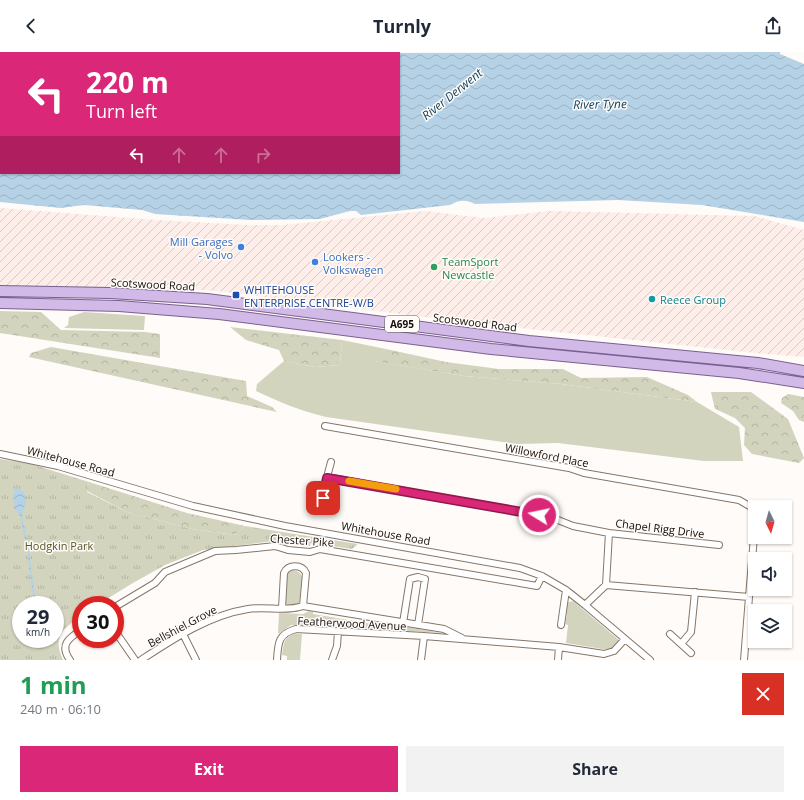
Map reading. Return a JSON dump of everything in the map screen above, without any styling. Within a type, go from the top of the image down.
[{"type":"main road","name":"Scotswood Road","points":[[0,291],[102,293],[207,299],[529,341],[758,363],[804,371]]},
{"type":"main road","name":"A695","points":[[0,302],[119,306],[226,314],[491,349],[739,373],[804,383]]},
{"type":"street","name":"Willowford Place","points":[[325,426],[570,468],[584,473],[739,500],[748,505]]},
{"type":"street","name":"Whitehouse Road","points":[[0,454],[58,466],[193,506],[285,526],[520,568],[542,576],[566,590],[650,660]]},
{"type":"street","points":[[323,498],[331,462]]},
{"type":"street","points":[[327,478],[554,518],[573,526],[609,533]]},
{"type":"street","name":"Chapel Rigg Drive","points":[[606,586],[609,533],[719,545]]},
{"type":"street","points":[[744,660],[753,544]]},
{"type":"street","name":"Chester Pike","points":[[124,601],[155,583],[165,572],[215,551],[275,546],[295,551],[310,552],[320,549],[537,586],[542,576]]},
{"type":"street","name":"Featherwood Avenue","points":[[303,606],[306,573],[301,567],[289,567],[284,573],[282,608],[297,608],[303,606],[444,629],[467,640]]},
{"type":"street","name":"Featherwood Avenue","points":[[403,623],[410,579],[418,577],[425,579],[418,625]]},
{"type":"street","points":[[585,605],[606,586],[749,597]]},
{"type":"street","points":[[562,625],[566,590]]},
{"type":"street","points":[[681,644],[691,632],[695,592]]},
{"type":"street","name":"Bellshiel Grove","points":[[141,660],[183,634],[229,613],[249,608],[282,608]]},
{"type":"street","name":"Featherwood Avenue","points":[[277,660],[278,643],[280,638],[290,630],[301,629],[559,646],[604,654],[614,651],[625,640]]},
{"type":"street","points":[[332,660],[337,646],[338,631]]},
{"type":"street","points":[[183,634],[196,660]]},
{"type":"street","points":[[670,634],[691,653]]},
{"type":"street","points":[[70,660],[67,656],[66,644],[72,636]]},
{"type":"street","points":[[421,660],[424,636]]},
{"type":"street","points":[[124,644],[135,660]]},
{"type":"street","points":[[558,660],[559,646]]},
{"type":"shaded area","points":[[0,208],[157,220],[248,225],[283,225],[425,211],[485,218],[549,211],[755,216],[804,230],[804,357],[473,323],[216,291],[187,289],[0,286]]},
{"type":"green space","points":[[0,311],[41,312],[61,330],[145,332],[160,334],[160,358],[0,333]]},
{"type":"green space","points":[[84,312],[145,316],[144,330],[64,328],[68,325],[69,317]]},
{"type":"green space","points":[[230,327],[342,340],[340,365],[315,367],[284,361],[279,350],[246,340]]},
{"type":"green space","points":[[342,340],[386,349],[374,361],[464,376],[561,384],[697,402],[739,427],[743,461],[704,461],[558,443],[517,444],[326,417],[290,406],[256,391],[257,384],[284,361],[315,367],[340,365]]},
{"type":"green space","points":[[51,347],[246,381],[247,396],[272,407],[277,412],[29,357],[31,353]]},
{"type":"green space","points":[[386,349],[446,362],[499,369],[563,369],[581,378],[647,377],[688,395],[697,402],[561,384],[464,376],[373,361]]},
{"type":"green space","points":[[711,392],[751,392],[788,419],[804,458],[799,463],[752,454],[744,445],[745,428],[735,418],[715,409]]},
{"type":"green space","points":[[788,394],[804,397],[804,422],[799,420],[793,411],[781,403],[782,398]]},
{"type":"green space","name":"Hodgkin Park","points":[[0,459],[28,463],[89,482],[87,492],[127,512],[192,529],[235,535],[245,526],[358,544],[352,549],[311,543],[310,546],[273,541],[203,550],[165,565],[112,596],[72,596],[72,623],[64,629],[64,596],[12,596],[12,648],[59,648],[63,660],[0,660]]},
{"type":"green space","points":[[89,482],[187,513],[245,526],[235,535],[192,529],[127,512],[87,491]]},
{"type":"green space","points":[[289,570],[299,572],[302,577],[299,605],[288,606],[286,603],[287,573]]},
{"type":"green space","points":[[573,601],[619,640],[611,649],[608,650],[566,643],[568,625],[565,624],[567,614],[565,611],[566,604]]},
{"type":"green space","points":[[309,611],[313,612],[313,614],[378,625],[379,622],[442,633],[344,627],[340,624],[312,623],[311,626],[291,625],[278,633],[279,613],[303,614]]},
{"type":"green space","points":[[295,633],[302,634],[300,660],[287,660],[287,656],[282,655],[284,644],[288,637]]},
{"type":"water","points":[[780,52],[780,54],[804,64],[804,222],[702,205],[618,200],[475,204],[468,201],[462,201],[450,205],[361,215],[356,211],[350,211],[320,219],[250,220],[155,214],[142,210],[84,205],[61,208],[0,202],[0,174],[400,174],[400,53]]},
{"type":"water","points":[[15,488],[20,489],[26,495],[26,503],[22,515],[28,544],[35,596],[33,596],[26,545],[20,516],[14,503]]},
{"type":"slow traffic","points":[[349,481],[396,489]]},
{"type":"place","name":"Mill Garages - Volvo","points":[[241,247]]},
{"type":"place","name":"Lookers - Volkswagen","points":[[315,262]]},
{"type":"place","name":"TeamSport Newcastle","points":[[434,267]]},
{"type":"place","name":"WHITEHOUSE ENTERPRISE CENTRE-W/B","points":[[236,295]]},
{"type":"place","name":"Reece Group","points":[[652,299]]},
{"type":"route","points":[[323,498],[327,478],[539,515]]},
{"type":"water label","name":"River Derwent","points":[[452,94]]},
{"type":"water label","name":"River Tyne","points":[[600,104]]}]
